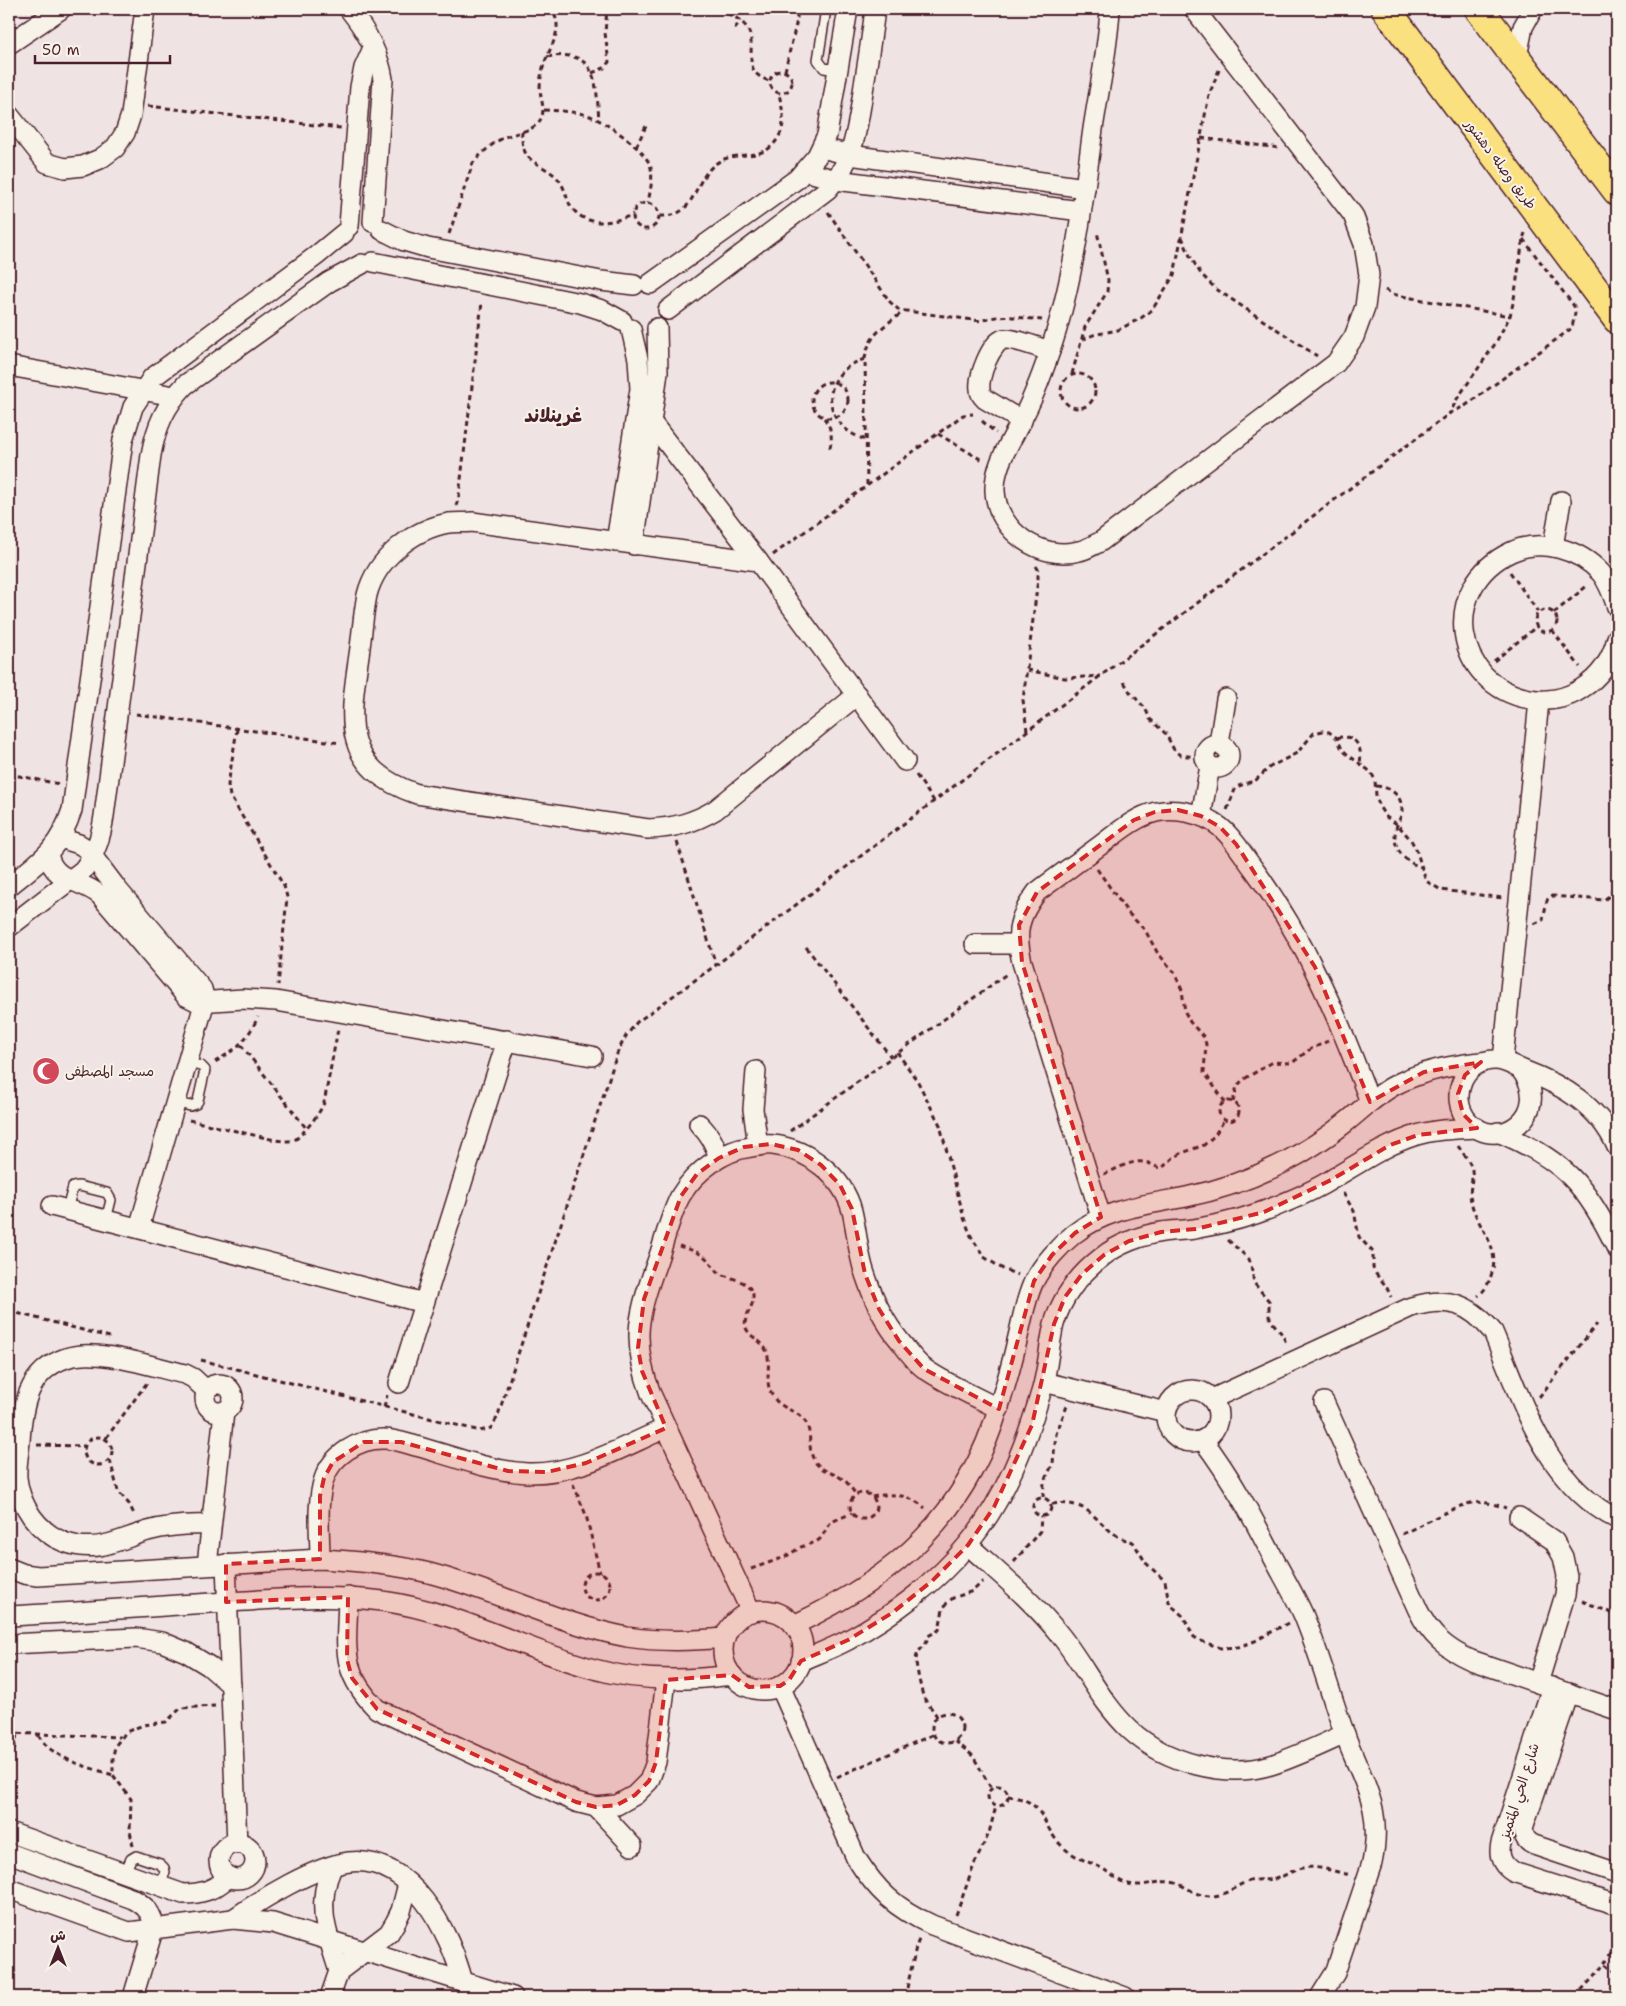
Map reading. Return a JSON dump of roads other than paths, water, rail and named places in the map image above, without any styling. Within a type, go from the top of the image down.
[{"type":"main road","name":"طريق وصله دهشور","points":[[1386,9],[1617,319]]},
{"type":"main road","points":[[1479,9],[1617,191]]},
{"type":"street","points":[[9,44],[61,9]]},
{"type":"street","points":[[9,115],[47,163],[65,168],[83,166],[100,160],[115,148],[125,133],[131,116],[145,9]]},
{"type":"street","points":[[12,919],[72,880],[83,870],[92,857],[101,832],[155,434],[162,414],[174,396],[185,385],[329,282],[378,259],[384,248],[386,242],[377,226],[383,79],[380,64],[373,48],[361,25],[349,9]]},
{"type":"street","points":[[625,543],[640,389],[638,359],[619,304],[621,296],[642,285],[805,172],[822,148],[831,122],[848,9]]},
{"type":"street","points":[[668,310],[817,197],[836,180],[850,155],[858,128],[875,9]]},
{"type":"street","points":[[1112,11],[1085,188],[1063,305],[1050,351],[1022,421],[989,461],[1001,514],[1014,534],[1033,547],[1056,553],[1079,552],[1100,542],[1336,364],[1354,337],[1365,307],[1369,275],[1364,244],[1353,215],[1194,9]]},
{"type":"street","points":[[1517,57],[1523,26],[1533,9]]},
{"type":"street","points":[[9,886],[48,854],[60,838],[72,810],[123,440],[133,407],[142,391],[165,367],[316,256],[347,229],[360,221],[377,226],[410,243],[444,251],[601,281],[657,287],[666,297],[668,310],[665,321],[658,328],[644,333],[626,325],[602,310],[580,303],[355,262],[345,253],[342,247],[347,229],[362,77],[373,48]]},
{"type":"street","points":[[822,148],[850,155],[1085,188]]},
{"type":"street","points":[[805,172],[836,180],[1081,211]]},
{"type":"street","points":[[625,543],[652,423],[658,372],[658,328]]},
{"type":"street","points":[[1022,421],[985,399],[980,394],[980,381],[992,348],[996,342],[1010,340],[1050,351]]},
{"type":"street","points":[[9,366],[174,396]]},
{"type":"street","points":[[652,423],[759,563],[905,760]]},
{"type":"street","points":[[1553,546],[1561,501]]},
{"type":"street","points":[[759,563],[472,522],[449,523],[427,529],[408,540],[390,555],[377,573],[368,594],[351,706],[352,726],[357,745],[367,762],[381,777],[398,788],[417,794],[648,829],[683,825],[700,819],[715,810],[857,695]]},
{"type":"street","points":[[1617,607],[1612,591],[1602,574],[1588,561],[1572,552],[1553,546],[1534,546],[1516,550],[1499,558],[1485,570],[1473,584],[1466,602],[1463,620],[1465,639],[1471,657],[1481,672],[1497,688],[1517,697],[1539,701],[1558,699],[1576,693],[1592,683],[1605,668],[1615,650],[1617,638]]},
{"type":"street","points":[[1201,816],[1207,761],[1218,768],[1222,767],[1229,758],[1228,750],[1219,743],[1226,698]]},
{"type":"street","points":[[1503,1060],[1539,701]]},
{"type":"street","points":[[1102,1217],[1020,953],[1019,925],[1026,907],[1037,892],[1134,820],[1155,812],[1178,810],[1201,816],[1220,827],[1264,883],[1291,924],[1314,967],[1344,1034],[1370,1102]]},
{"type":"street","points":[[60,838],[79,844],[92,857],[202,989],[205,1001],[195,1065],[173,1109],[139,1228]]},
{"type":"street","points":[[48,854],[50,863],[62,877],[92,888],[100,895],[191,1000],[269,1000],[592,1056]]},
{"type":"street","points":[[975,944],[1020,953]]},
{"type":"street","points":[[399,1382],[506,1040]]},
{"type":"street","points":[[794,1625],[835,1605],[873,1581],[909,1553],[941,1521],[968,1478],[983,1448],[998,1409],[1024,1311],[1034,1281],[1052,1255],[1075,1233],[1102,1217],[1125,1208],[1186,1197],[1221,1188],[1254,1176],[1287,1161],[1317,1143],[1370,1102],[1397,1084],[1424,1072],[1452,1065],[1503,1060],[1572,1093],[1594,1111],[1615,1137]]},
{"type":"street","points":[[1481,1062],[1465,1075],[1460,1084],[1458,1094],[1459,1104],[1469,1122],[1487,1132],[1508,1130],[1525,1118],[1532,1098],[1531,1087],[1520,1069]]},
{"type":"street","points":[[756,1071],[754,1108],[764,1145]]},
{"type":"street","points":[[699,1124],[712,1139],[719,1158]]},
{"type":"street","points":[[801,1661],[848,1640],[892,1613],[932,1581],[968,1545],[994,1508],[1015,1467],[1032,1425],[1044,1382],[1054,1324],[1065,1297],[1082,1274],[1104,1255],[1129,1241],[1162,1232],[1196,1229],[1264,1212],[1332,1180],[1390,1145],[1418,1135],[1447,1129],[1478,1128]]},
{"type":"street","points":[[1498,1132],[1526,1144],[1552,1160],[1576,1181],[1595,1205],[1617,1249]]},
{"type":"street","points":[[751,1612],[642,1372],[638,1348],[639,1323],[644,1299],[681,1196],[697,1174],[719,1158],[744,1148],[764,1145],[798,1150],[822,1164],[840,1185],[852,1210],[864,1274],[879,1309],[899,1341],[924,1369],[998,1409]]},
{"type":"street","points":[[60,1208],[424,1303]]},
{"type":"street","points":[[1212,1399],[1399,1313],[1429,1301],[1448,1301],[1466,1307],[1481,1318],[1493,1332],[1540,1441],[1554,1464],[1592,1503],[1617,1519]]},
{"type":"street","points":[[207,1565],[224,1412],[233,1402],[230,1390],[218,1384],[210,1387],[207,1391],[193,1378],[102,1355],[83,1354],[65,1358],[49,1367],[36,1380],[27,1395],[22,1413],[17,1477],[26,1509],[48,1534],[63,1542],[79,1546],[96,1547],[113,1544],[169,1526],[211,1525]]},
{"type":"street","points":[[1044,1382],[1166,1412]]},
{"type":"street","points":[[1198,1391],[1212,1399],[1218,1417],[1216,1426],[1203,1440],[1194,1442],[1184,1441],[1170,1430],[1166,1421],[1166,1412],[1169,1404],[1181,1393],[1198,1391]]},
{"type":"street","points":[[1324,1402],[1424,1624],[1434,1636],[1457,1654],[1617,1710]]},
{"type":"street","points":[[320,1559],[320,1496],[324,1478],[333,1462],[347,1449],[364,1442],[382,1439],[401,1442],[508,1471],[528,1473],[567,1469],[586,1463],[666,1428]]},
{"type":"street","points":[[1203,1440],[1244,1500],[1302,1614],[1345,1734],[1374,1806],[1377,1825],[1376,1844],[1367,1878],[1335,1973],[1320,1997]]},
{"type":"street","name":"شارع الحي المتميز","points":[[1519,1517],[1554,1541],[1563,1557],[1567,1576],[1553,1688],[1524,1825],[1524,1835],[1534,1845],[1617,1873]]},
{"type":"street","points":[[968,1545],[1034,1605],[1084,1667],[1105,1701],[1130,1730],[1160,1752],[1195,1765],[1233,1770],[1270,1765],[1345,1734]]},
{"type":"street","points":[[9,1573],[38,1576],[320,1559],[394,1565],[429,1573],[595,1629],[659,1640],[692,1641],[725,1638]]},
{"type":"street","points":[[226,1564],[237,1844]]},
{"type":"street","points":[[9,1616],[226,1602],[348,1597],[383,1601],[417,1608],[594,1669],[630,1677],[666,1680],[732,1675]]},
{"type":"street","points":[[348,1597],[347,1659],[352,1678],[363,1695],[377,1709],[576,1802],[596,1807],[617,1804],[635,1795],[649,1781],[656,1762],[666,1680]]},
{"type":"street","points":[[763,1610],[785,1617],[794,1625],[802,1642],[801,1661],[789,1680],[780,1686],[770,1689],[749,1687],[732,1675],[726,1664],[723,1651],[725,1638],[730,1626],[740,1617],[751,1612],[763,1610]]},
{"type":"street","points":[[9,1644],[136,1638],[162,1642],[186,1652],[208,1666],[231,1685]]},
{"type":"street","points":[[780,1686],[856,1858],[870,1880],[894,1904],[932,1925],[1125,1997]]},
{"type":"street","name":"شارع الحي المتميز","points":[[1539,1756],[1501,1843],[1500,1857],[1503,1863],[1513,1872],[1615,1904]]},
{"type":"street","points":[[596,1807],[632,1846]]},
{"type":"street","points":[[9,1832],[183,1894],[196,1894],[208,1891],[229,1877]]},
{"type":"street","points":[[237,1844],[242,1844],[251,1850],[254,1855],[254,1866],[249,1875],[239,1879],[229,1877],[222,1871],[220,1857],[228,1846],[237,1844]]},
{"type":"street","points":[[9,1853],[142,1904],[153,1918],[154,1927],[133,1997]]},
{"type":"street","points":[[233,1919],[291,1884],[332,1866],[348,1862],[365,1862],[381,1866],[396,1873],[424,1901],[441,1926],[457,1960],[463,1982]]},
{"type":"street","points":[[332,1866],[327,1878],[323,1915],[339,1971]]},
{"type":"street","points":[[330,1997],[339,1971],[389,1933],[396,1923],[402,1911],[408,1884]]},
{"type":"street","points":[[9,1889],[128,1932],[146,1931],[154,1927],[233,1919],[273,1923],[513,1997]]},
{"type":"lane","points":[[826,9],[818,60],[824,68],[838,70]]},
{"type":"lane","points":[[60,1208],[73,1187],[79,1186],[107,1193],[110,1200],[106,1220]]},
{"type":"lane","points":[[124,1874],[131,1859],[136,1856],[160,1864],[165,1872],[159,1887]]},
{"type":"place","name":"مسجد المصطفى","points":[[46,1071]]},
{"type":"district","name":"غرينلاند","points":[[553,415]]}]
